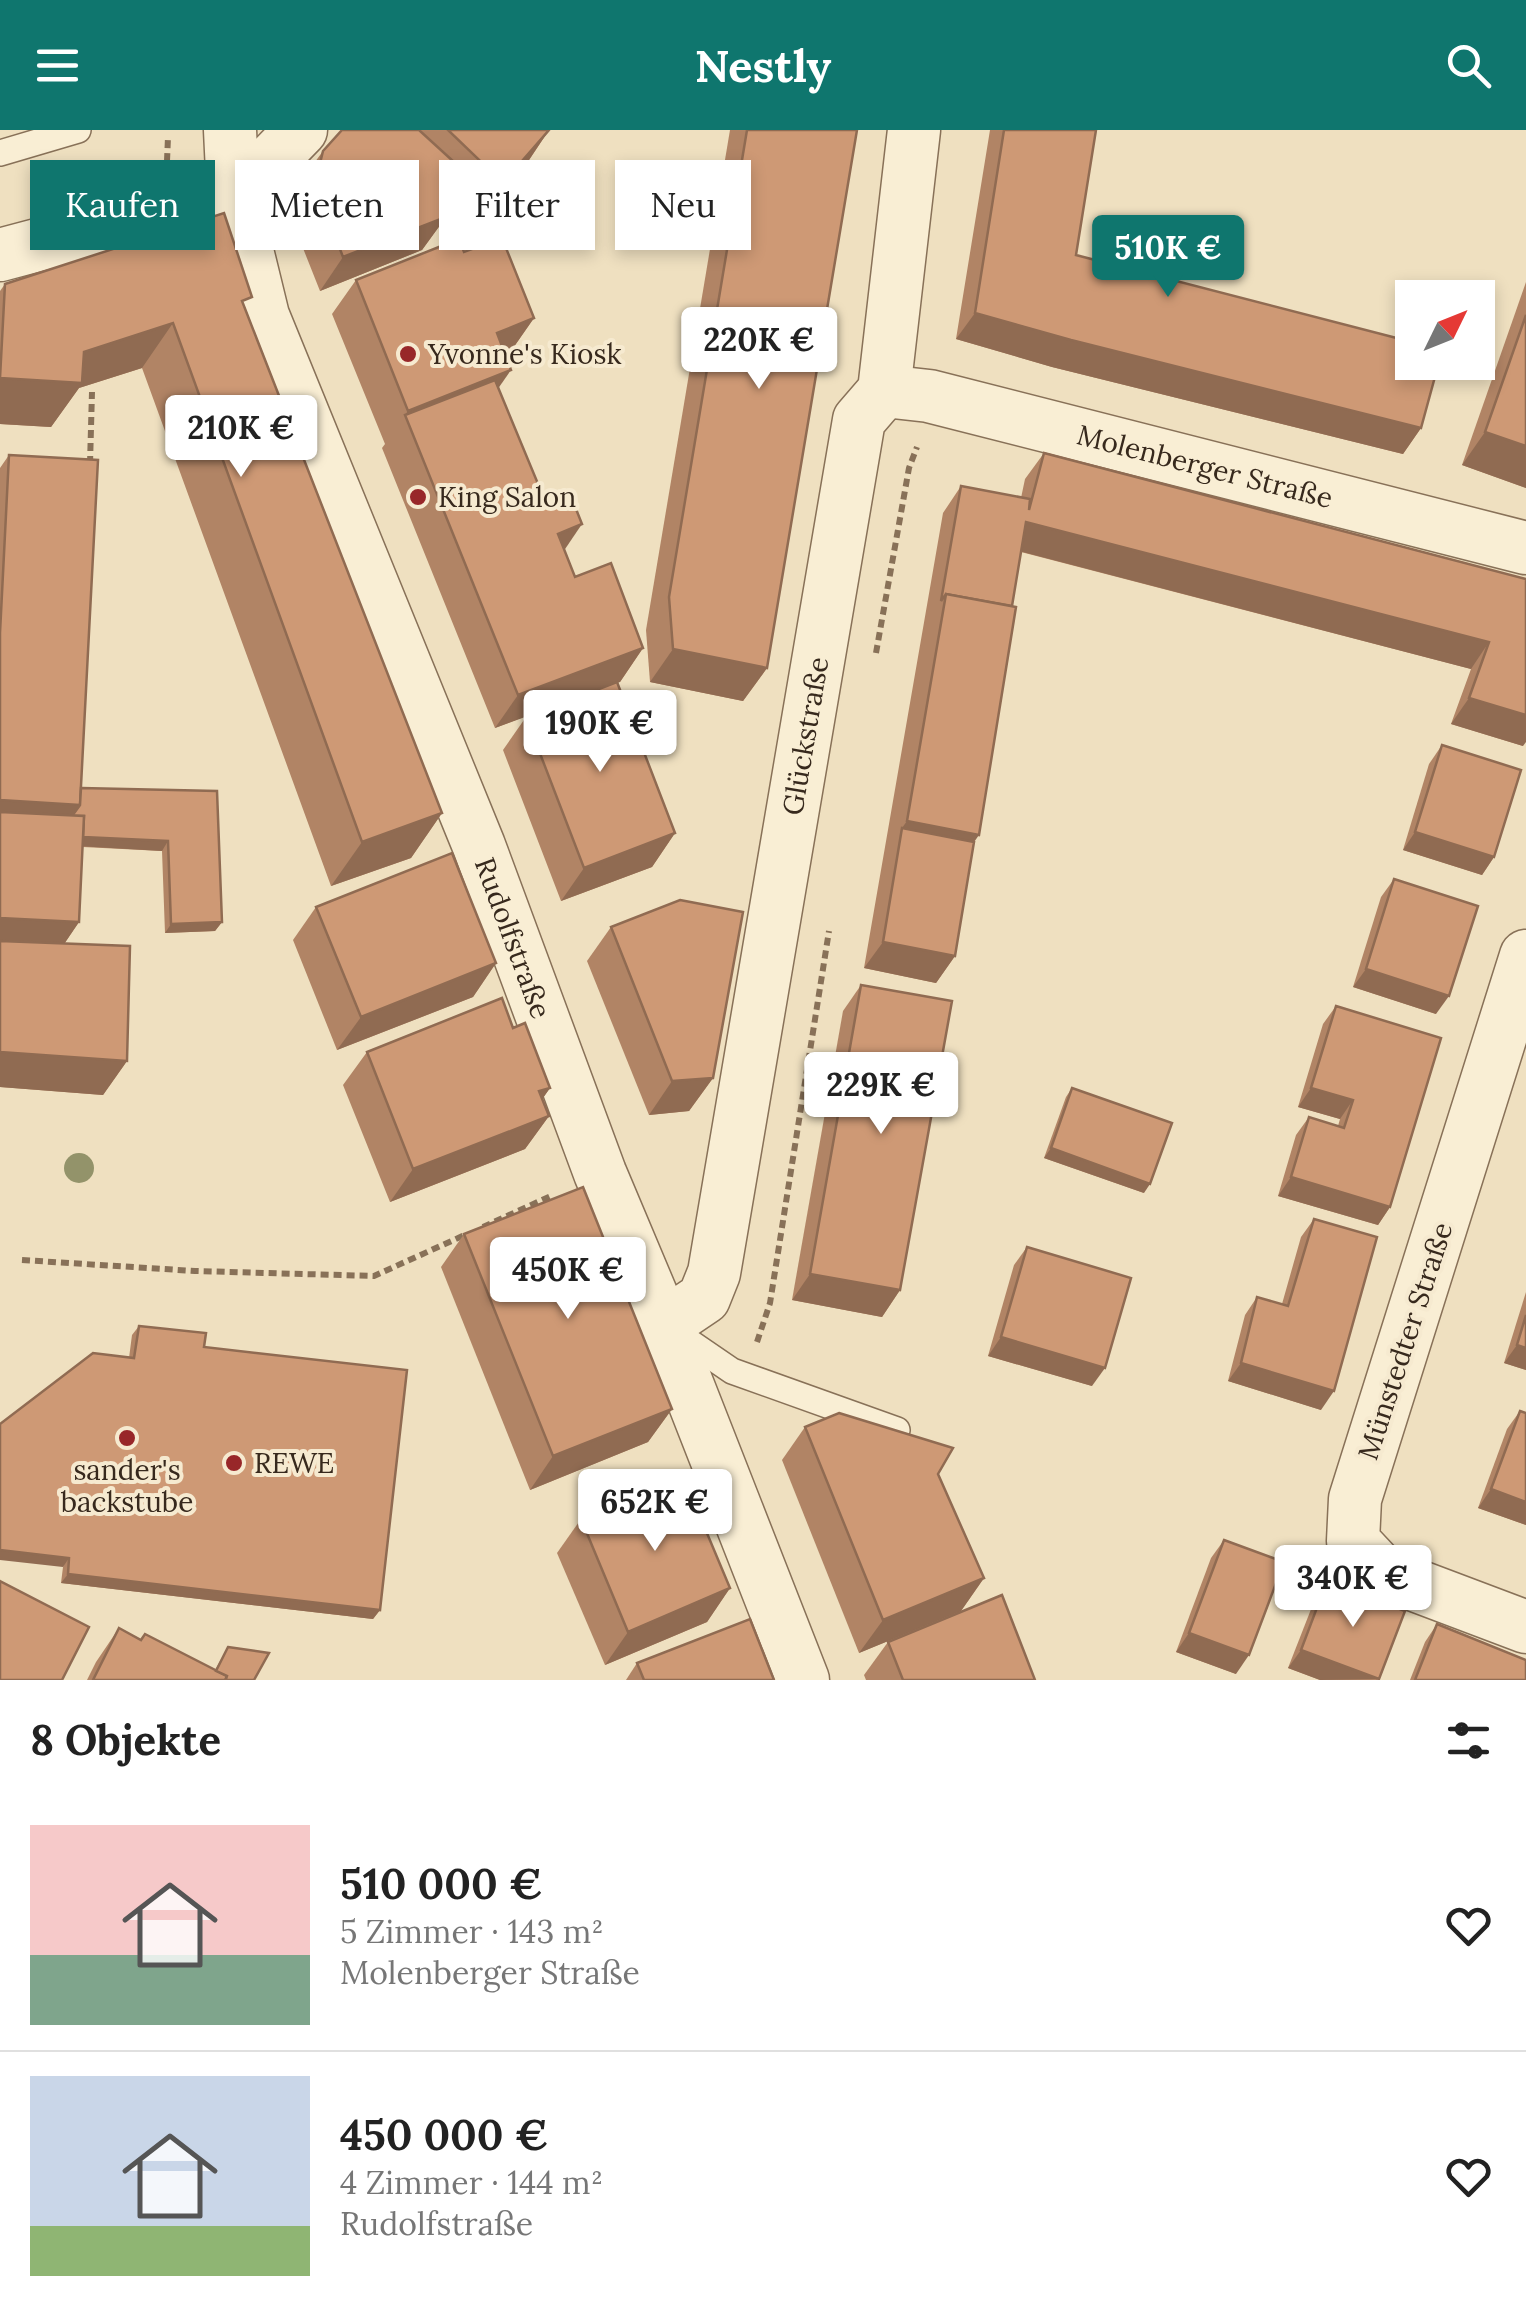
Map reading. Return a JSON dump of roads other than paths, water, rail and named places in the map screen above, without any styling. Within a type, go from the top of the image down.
[{"type":"street","name":"Rudolfstraße","points":[[230,130],[233,194],[262,316],[479,846],[600,1173],[804,1680]]},
{"type":"street","points":[[0,255],[233,194],[301,130]]},
{"type":"street","name":"Glückstraße","points":[[664,1325],[704,1298],[714,1273],[859,420],[884,391],[914,130]]},
{"type":"street","name":"Molenberger Straße","points":[[884,391],[929,396],[1526,548]]},
{"type":"street","name":"Münstedter Straße","points":[[1526,956],[1355,1499],[1353,1541],[1383,1573],[1526,1626]]},
{"type":"lane","points":[[0,153],[78,130]]},
{"type":"lane","points":[[664,1325],[732,1372],[897,1430]]},
{"type":"place","name":"Yvonne's Kiosk","points":[[408,354]]},
{"type":"place","name":"King Salon","points":[[418,497]]},
{"type":"place","name":"sander's backstube","points":[[127,1438]]},
{"type":"place","name":"REWE","points":[[234,1463]]}]
